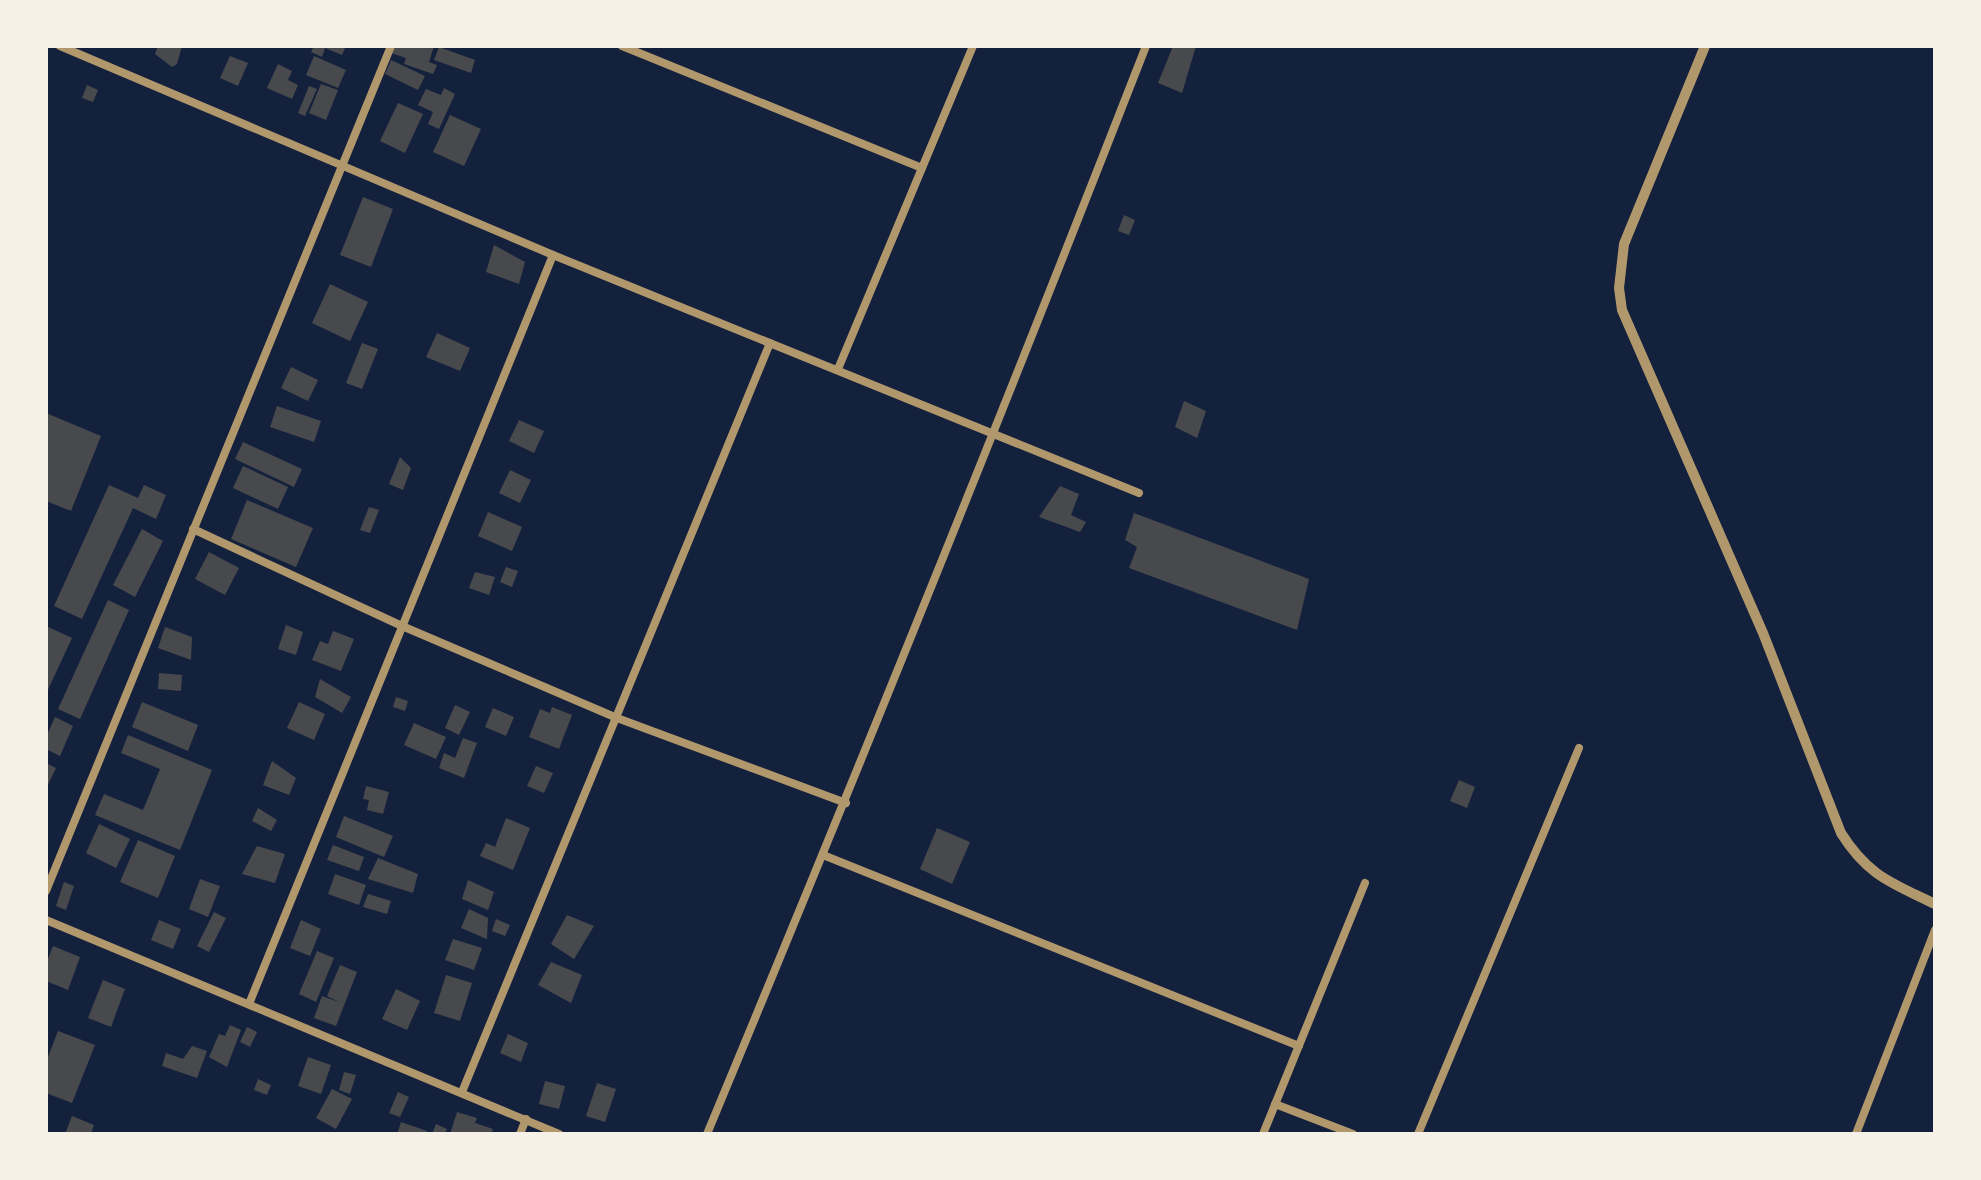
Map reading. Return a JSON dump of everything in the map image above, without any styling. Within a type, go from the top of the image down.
[{"type":"street","points":[[60,46],[553,255],[1139,493]]},
{"type":"street","points":[[46,891],[391,46]]},
{"type":"street","points":[[622,46],[922,168]]},
{"type":"street","points":[[838,369],[973,46]]},
{"type":"street","points":[[707,1134],[846,803],[1146,46]]},
{"type":"street","points":[[1705,46],[1624,244],[1619,288],[1622,310],[1763,633],[1841,833],[1855,855],[1875,875],[1935,904]]},
{"type":"street","points":[[249,1004],[553,255]]},
{"type":"street","points":[[462,1092],[770,343]]},
{"type":"street","points":[[193,529],[402,626],[617,718],[846,803]]},
{"type":"street","points":[[1418,1134],[1579,748]]},
{"type":"street","points":[[823,855],[1299,1046]]},
{"type":"street","points":[[1263,1134],[1365,883]]},
{"type":"street","points":[[46,920],[559,1134]]},
{"type":"street","points":[[1856,1134],[1935,930]]},
{"type":"street","points":[[1275,1104],[1353,1134]]},
{"type":"street","points":[[520,1134],[526,1119]]},
{"type":"building","points":[[158,46],[182,46],[177,64],[172,67],[155,54]]},
{"type":"building","points":[[314,46],[346,46],[342,55],[325,48],[322,57],[311,52]]},
{"type":"building","points":[[394,46],[434,46],[429,62],[437,65],[433,74],[404,64],[406,58],[391,53]]},
{"type":"building","points":[[1173,46],[1196,46],[1182,93],[1158,83]]},
{"type":"building","points":[[439,47],[475,60],[471,73],[434,60]]},
{"type":"building","points":[[230,56],[248,63],[238,86],[220,78]]},
{"type":"building","points":[[314,56],[346,70],[338,88],[306,75]]},
{"type":"building","points":[[391,60],[425,76],[418,90],[385,74]]},
{"type":"building","points":[[278,64],[292,71],[288,80],[298,85],[292,99],[267,88]]},
{"type":"building","points":[[321,84],[338,90],[326,120],[309,113]]},
{"type":"building","points":[[87,85],[98,90],[93,102],[82,98]]},
{"type":"building","points":[[309,86],[317,89],[305,116],[298,113]]},
{"type":"building","points":[[444,88],[455,94],[439,129],[428,124],[433,112],[418,105],[426,89],[441,95]]},
{"type":"building","points":[[398,103],[423,114],[405,153],[380,141]]},
{"type":"building","points":[[450,115],[481,129],[464,166],[433,152]]},
{"type":"building","points":[[363,197],[393,209],[371,267],[340,255]]},
{"type":"building","points":[[1124,215],[1135,220],[1129,235],[1118,231]]},
{"type":"building","points":[[494,245],[525,262],[519,284],[486,272]]},
{"type":"building","points":[[330,284],[368,302],[350,341],[312,323]]},
{"type":"building","points":[[437,333],[470,348],[460,371],[426,357]]},
{"type":"building","points":[[362,343],[378,349],[362,389],[346,383]]},
{"type":"building","points":[[291,367],[318,380],[308,401],[281,388]]},
{"type":"building","points":[[1184,401],[1206,411],[1197,438],[1175,427]]},
{"type":"building","points":[[277,406],[321,421],[314,442],[270,427]]},
{"type":"building","points":[[46,413],[101,436],[71,511],[46,501]]},
{"type":"building","points":[[519,420],[544,431],[534,453],[509,441]]},
{"type":"building","points":[[243,442],[302,469],[294,487],[235,459]]},
{"type":"building","points":[[400,457],[411,468],[403,490],[389,484]]},
{"type":"building","points":[[243,466],[288,487],[278,509],[233,488]]},
{"type":"building","points":[[510,470],[531,480],[520,503],[499,493]]},
{"type":"building","points":[[109,485],[138,498],[144,485],[166,495],[156,519],[133,508],[82,619],[54,606]]},
{"type":"building","points":[[1060,486],[1079,494],[1071,515],[1086,522],[1080,532],[1039,517]]},
{"type":"building","points":[[247,500],[313,528],[296,567],[231,539]]},
{"type":"building","points":[[369,507],[379,510],[370,533],[360,530]]},
{"type":"building","points":[[488,512],[522,527],[512,551],[478,536]]},
{"type":"building","points":[[1134,513],[1309,579],[1297,630],[1129,568],[1137,547],[1125,540]]},
{"type":"building","points":[[142,529],[163,541],[135,597],[113,585]]},
{"type":"building","points":[[209,552],[239,568],[225,595],[195,579]]},
{"type":"building","points":[[506,567],[518,571],[512,587],[500,582]]},
{"type":"building","points":[[475,572],[495,577],[489,595],[469,588]]},
{"type":"building","points":[[108,600],[129,610],[80,719],[58,709]]},
{"type":"building","points":[[286,625],[303,632],[296,655],[278,649]]},
{"type":"building","points":[[46,626],[72,638],[46,694]]},
{"type":"building","points":[[165,627],[192,637],[191,660],[158,648]]},
{"type":"building","points":[[333,631],[354,639],[341,671],[312,660],[320,641],[328,644]]},
{"type":"building","points":[[159,673],[182,675],[181,691],[158,689]]},
{"type":"building","points":[[320,679],[351,697],[342,713],[315,697]]},
{"type":"building","points":[[396,697],[408,701],[405,711],[393,707]]},
{"type":"building","points":[[142,702],[198,725],[188,751],[132,727]]},
{"type":"building","points":[[299,702],[325,714],[314,740],[287,728]]},
{"type":"building","points":[[455,705],[470,712],[459,735],[445,728]]},
{"type":"building","points":[[552,707],[572,715],[559,749],[529,737],[540,709],[550,713]]},
{"type":"building","points":[[493,708],[514,717],[506,736],[485,727]]},
{"type":"building","points":[[55,717],[73,726],[60,756],[46,749],[46,737]]},
{"type":"building","points":[[414,723],[446,737],[436,759],[404,745]]},
{"type":"building","points":[[128,735],[212,770],[180,850],[95,815],[104,794],[143,810],[160,769],[121,753]]},
{"type":"building","points":[[463,738],[477,743],[464,778],[439,768],[444,753],[455,758]]},
{"type":"building","points":[[272,761],[296,778],[289,795],[263,785]]},
{"type":"building","points":[[46,763],[56,768],[46,789]]},
{"type":"building","points":[[536,766],[553,773],[544,793],[527,786]]},
{"type":"building","points":[[1459,780],[1475,787],[1467,808],[1450,801]]},
{"type":"building","points":[[366,786],[389,792],[383,814],[367,810],[369,800],[363,799]]},
{"type":"building","points":[[258,808],[277,820],[271,831],[252,821]]},
{"type":"building","points":[[344,816],[393,836],[384,857],[336,837]]},
{"type":"building","points":[[506,818],[530,828],[513,870],[480,856],[486,843],[495,847]]},
{"type":"building","points":[[99,824],[130,839],[116,868],[86,853]]},
{"type":"building","points":[[937,828],[970,842],[952,884],[920,869]]},
{"type":"building","points":[[138,840],[175,856],[158,898],[120,882]]},
{"type":"building","points":[[333,845],[364,857],[359,871],[327,860]]},
{"type":"building","points":[[257,846],[285,854],[275,883],[242,874]]},
{"type":"building","points":[[378,858],[418,874],[413,893],[368,879]]},
{"type":"building","points":[[335,874],[366,885],[359,905],[328,894]]},
{"type":"building","points":[[200,879],[220,886],[208,917],[189,909]]},
{"type":"building","points":[[468,880],[494,892],[488,910],[462,899]]},
{"type":"building","points":[[64,882],[74,886],[66,910],[56,906]]},
{"type":"building","points":[[368,894],[391,901],[387,914],[363,907]]},
{"type":"building","points":[[469,909],[488,918],[487,939],[461,928]]},
{"type":"building","points":[[214,912],[226,918],[209,952],[197,946]]},
{"type":"building","points":[[567,915],[594,926],[574,959],[551,944]]},
{"type":"building","points":[[496,919],[510,925],[505,936],[492,931]]},
{"type":"building","points":[[159,920],[181,929],[173,949],[151,940]]},
{"type":"building","points":[[301,920],[321,929],[310,956],[290,948]]},
{"type":"building","points":[[453,939],[482,948],[474,970],[445,960]]},
{"type":"building","points":[[53,946],[80,957],[68,990],[46,981],[46,964]]},
{"type":"building","points":[[317,951],[334,958],[316,1002],[299,994]]},
{"type":"building","points":[[551,962],[582,975],[571,1003],[538,985]]},
{"type":"building","points":[[340,965],[357,972],[336,1026],[314,1018],[322,996],[339,1002],[327,996]]},
{"type":"building","points":[[446,975],[472,983],[460,1021],[434,1013]]},
{"type":"building","points":[[103,980],[125,989],[111,1027],[88,1018]]},
{"type":"building","points":[[396,989],[420,1001],[407,1030],[382,1019]]},
{"type":"building","points":[[230,1025],[241,1030],[227,1067],[209,1057],[219,1034],[225,1036]]},
{"type":"building","points":[[247,1027],[257,1032],[250,1047],[240,1042]]},
{"type":"building","points":[[58,1031],[95,1045],[72,1103],[46,1093],[46,1062]]},
{"type":"building","points":[[508,1034],[528,1043],[521,1062],[500,1053]]},
{"type":"building","points":[[192,1046],[207,1051],[197,1078],[162,1066],[166,1053],[183,1059]]},
{"type":"building","points":[[308,1057],[331,1065],[321,1094],[298,1086]]},
{"type":"building","points":[[344,1072],[356,1075],[350,1094],[339,1090]]},
{"type":"building","points":[[258,1079],[271,1085],[267,1095],[254,1090]]},
{"type":"building","points":[[545,1081],[565,1086],[559,1109],[539,1104]]},
{"type":"building","points":[[597,1083],[616,1089],[605,1122],[586,1116]]},
{"type":"building","points":[[332,1089],[352,1099],[336,1129],[316,1118]]},
{"type":"building","points":[[398,1092],[409,1097],[400,1117],[389,1113]]},
{"type":"building","points":[[457,1112],[477,1118],[475,1123],[493,1129],[491,1134],[450,1134]]},
{"type":"building","points":[[72,1116],[94,1125],[91,1134],[65,1134]]},
{"type":"building","points":[[401,1122],[427,1131],[426,1134],[397,1134]]},
{"type":"building","points":[[436,1124],[447,1129],[445,1134],[432,1134]]}]
